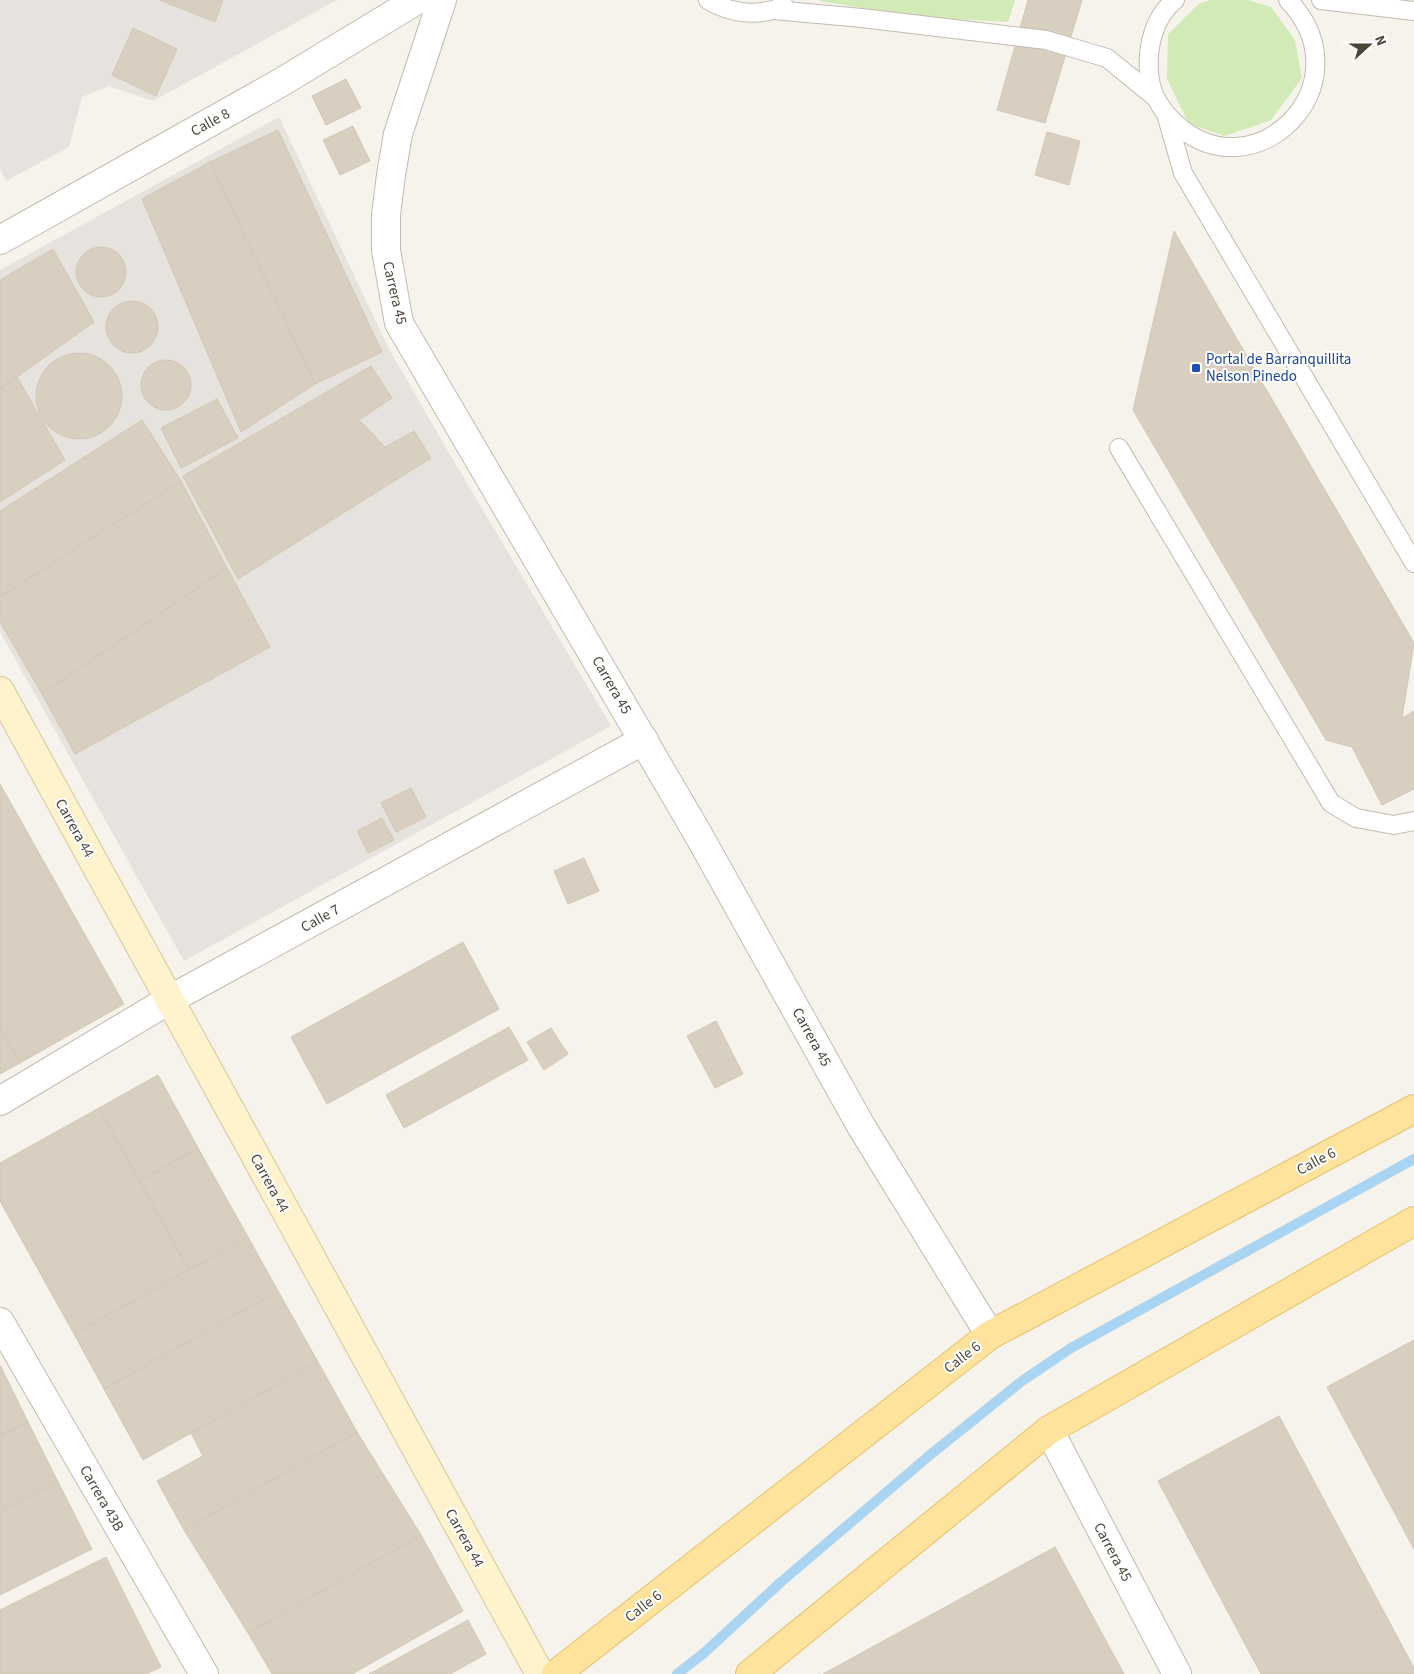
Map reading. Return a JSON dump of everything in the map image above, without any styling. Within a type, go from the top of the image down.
[{"type":"main road","name":"Calle 6","points":[[556,1674],[990,1335],[1414,1109]]},
{"type":"main road","points":[[750,1674],[1049,1430],[1414,1221]]},
{"type":"street","name":"Calle 8","points":[[0,240],[280,83],[417,0]]},
{"type":"street","name":"Carrera 45","points":[[442,0],[398,134],[391,175],[386,215],[386,250],[399,322],[644,740],[861,1126],[990,1335]]},
{"type":"street","name":"Carrera 44","points":[[0,691],[540,1674]]},
{"type":"street","name":"Calle 7","points":[[0,1101],[169,1000],[644,740]]},
{"type":"street","name":"Carrera 43B","points":[[0,1322],[204,1674]]},
{"type":"street","name":"Carrera 45","points":[[1049,1430],[1177,1674]]},
{"type":"lane","points":[[708,0],[735,12],[755,13],[774,10],[862,18],[1046,40],[1107,58],[1156,97]]},
{"type":"lane","points":[[774,10],[796,0]]},
{"type":"lane","points":[[1175,0],[1159,19],[1151,38],[1148,58],[1149,78],[1156,97],[1166,114],[1183,173],[1414,563]]},
{"type":"lane","points":[[1166,114],[1180,128],[1196,139],[1216,145],[1235,147],[1254,144],[1273,136],[1289,125],[1301,110],[1311,92],[1316,72],[1315,50],[1309,30],[1298,11],[1288,0]]},
{"type":"lane","points":[[1321,0],[1414,11]]},
{"type":"lane","points":[[1119,448],[1330,803],[1356,818],[1394,825],[1414,821]]},
{"type":"shaded area","points":[[0,0],[337,0],[153,101],[109,86],[82,97],[69,147],[6,181],[0,169]]},
{"type":"shaded area","points":[[279,117],[389,349],[611,726],[184,961],[0,632],[0,270]]},
{"type":"green space","points":[[1015,0],[1008,22],[920,17],[819,1]]},
{"type":"green space","points":[[1210,0],[1248,0],[1271,7],[1295,40],[1302,78],[1271,120],[1225,136],[1189,124],[1167,79],[1168,34],[1199,4]]},
{"type":"building","points":[[160,0],[223,0],[215,22]]},
{"type":"building","points":[[1028,0],[1082,0],[1045,123],[997,110]]},
{"type":"building","points":[[133,28],[177,49],[156,96],[112,75]]},
{"type":"building","points":[[346,79],[361,108],[326,125],[312,96]]},
{"type":"building","points":[[353,126],[370,161],[340,175],[323,140]]},
{"type":"building","points":[[278,130],[382,352],[315,384],[210,162]]},
{"type":"building","points":[[1047,132],[1080,141],[1069,185],[1035,175]]},
{"type":"building","points":[[210,162],[315,384],[241,432],[142,199]]},
{"type":"building","points":[[1174,231],[1414,643],[1402,718],[1414,711],[1414,789],[1382,805],[1352,747],[1326,740],[1133,410]]},
{"type":"building","points":[[96,247],[106,247],[119,254],[126,267],[126,277],[119,290],[106,297],[96,297],[87,293],[80,286],[76,277],[76,267],[80,258],[87,251]]},
{"type":"building","points":[[53,249],[94,322],[0,389],[0,280]]},
{"type":"building","points":[[132,301],[142,303],[150,309],[156,317],[158,327],[156,337],[150,345],[142,351],[132,353],[122,351],[114,345],[108,337],[106,327],[108,317],[114,309],[122,303]]},
{"type":"building","points":[[79,353],[95,356],[103,360],[115,372],[119,380],[122,396],[119,412],[115,420],[103,432],[95,436],[79,439],[63,436],[55,432],[43,420],[39,412],[36,396],[39,380],[43,372],[55,360],[63,356]]},
{"type":"building","points":[[161,360],[171,360],[184,367],[191,380],[191,390],[184,403],[171,410],[161,410],[152,406],[145,399],[141,390],[141,380],[145,371],[152,364]]},
{"type":"building","points":[[371,366],[392,398],[359,420],[385,447],[414,431],[431,458],[238,579],[183,476]]},
{"type":"building","points":[[17,377],[65,460],[0,502],[0,389]]},
{"type":"building","points":[[217,399],[238,438],[181,468],[161,428]]},
{"type":"building","points":[[142,420],[181,481],[0,597],[0,511]]},
{"type":"building","points":[[181,481],[227,568],[42,694],[0,622],[0,597]]},
{"type":"building","points":[[227,568],[270,647],[75,754],[42,694]]},
{"type":"building","points":[[0,784],[124,1004],[20,1063],[0,1027]]},
{"type":"building","points":[[411,788],[426,817],[396,832],[381,803]]},
{"type":"building","points":[[382,818],[394,840],[368,853],[357,831]]},
{"type":"building","points":[[584,858],[599,891],[568,904],[554,871]]},
{"type":"building","points":[[463,942],[499,1009],[327,1104],[291,1037]]},
{"type":"building","points":[[716,1021],[743,1074],[715,1088],[687,1036]]},
{"type":"building","points":[[0,1027],[20,1063],[0,1074]]},
{"type":"building","points":[[509,1027],[528,1060],[404,1128],[386,1095]]},
{"type":"building","points":[[551,1028],[568,1054],[544,1070],[527,1042]]},
{"type":"building","points":[[158,1075],[198,1148],[140,1181],[99,1108]]},
{"type":"building","points":[[99,1108],[189,1270],[74,1334],[0,1201],[0,1163]]},
{"type":"building","points":[[198,1148],[248,1237],[189,1270],[140,1181]]},
{"type":"building","points":[[248,1237],[278,1291],[104,1389],[74,1334]]},
{"type":"building","points":[[278,1291],[318,1362],[143,1460],[104,1389]]},
{"type":"building","points":[[1414,1340],[1414,1549],[1327,1387]]},
{"type":"building","points":[[318,1362],[357,1432],[184,1530],[157,1481],[203,1456],[191,1433]]},
{"type":"building","points":[[0,1365],[28,1422],[0,1436]]},
{"type":"building","points":[[1279,1416],[1414,1668],[1414,1674],[1261,1674],[1158,1481]]},
{"type":"building","points":[[28,1422],[58,1482],[0,1511],[0,1436]]},
{"type":"building","points":[[357,1432],[421,1535],[248,1633],[184,1530]]},
{"type":"building","points":[[58,1482],[92,1549],[0,1595],[0,1511]]},
{"type":"building","points":[[421,1535],[463,1611],[352,1674],[272,1674],[248,1633]]},
{"type":"building","points":[[1055,1547],[1124,1674],[823,1674]]},
{"type":"building","points":[[106,1557],[161,1667],[146,1674],[0,1674],[0,1610]]},
{"type":"building","points":[[468,1620],[486,1654],[450,1674],[369,1674]]},
{"type":"waterway","points":[[677,1674],[704,1653],[781,1582],[930,1455],[1022,1381],[1071,1348],[1414,1159]]},
{"type":"place","name":"Portal de Barranquillita Nelson Pinedo","points":[[1196,368]]}]
